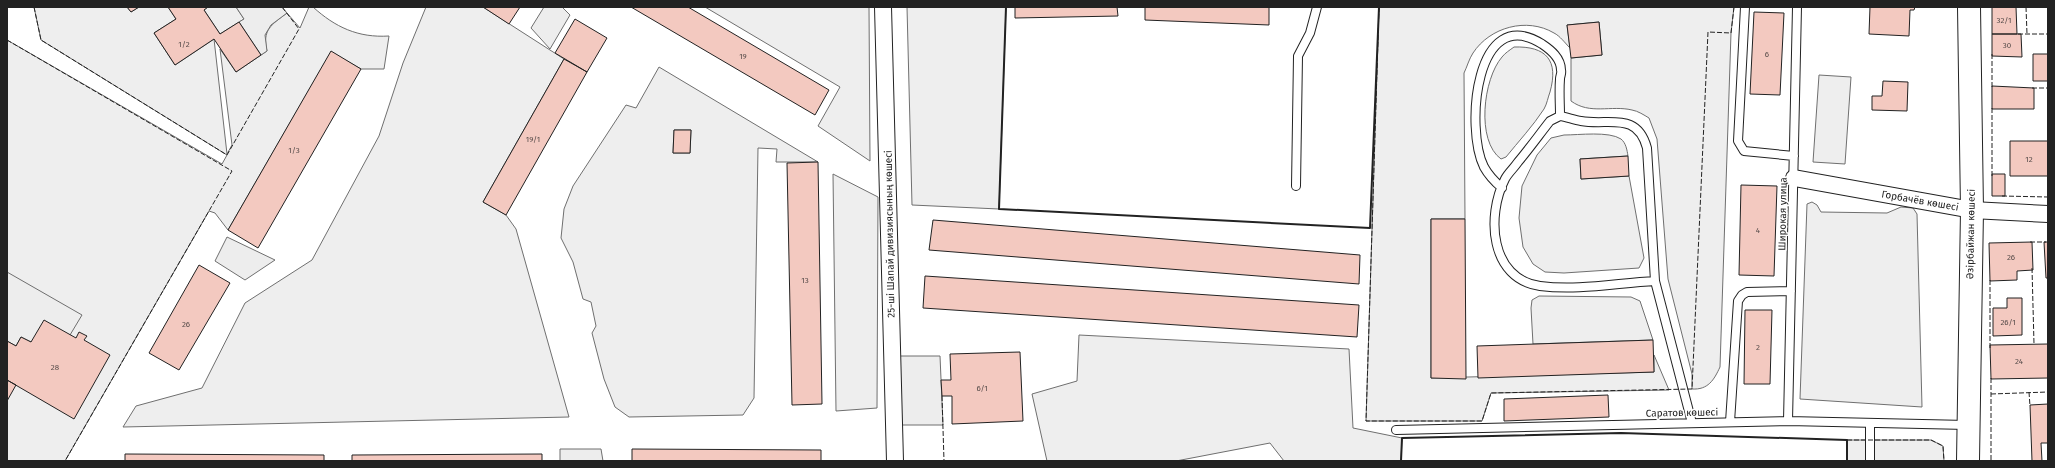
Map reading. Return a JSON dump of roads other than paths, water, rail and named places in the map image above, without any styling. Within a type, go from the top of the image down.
[{"type":"main road","name":"Әзірбайжан көшесі","points":[[1968,461],[1972,210],[1969,7]]},
{"type":"street","name":"25-ші Шапай дивизиясының көшесі","points":[[883,7],[895,461]]},
{"type":"street","name":"Горбачёв көшесі","points":[[1794,178],[1972,210],[2048,214]]},
{"type":"lane","points":[[1296,186],[1298,56],[1310,33],[1317,7]]},
{"type":"lane","points":[[1745,7],[1738,141],[1740,147],[1744,151],[1794,156]]},
{"type":"lane","name":"Широкая улица","points":[[1788,421],[1797,7]]},
{"type":"lane","points":[[1502,188],[1493,181],[1484,167],[1476,138],[1474,111],[1477,86],[1483,66],[1492,51],[1504,39],[1517,36],[1534,39],[1551,50],[1555,55],[1561,70],[1560,116]]},
{"type":"lane","points":[[1655,281],[1628,282],[1576,288],[1539,286],[1522,281],[1509,271],[1501,256],[1496,241],[1494,223],[1498,198],[1506,179],[1550,121],[1560,116],[1580,121],[1620,122],[1633,125],[1644,136],[1647,148],[1655,281],[1692,423]]},
{"type":"lane","points":[[1730,422],[1738,301],[1742,295],[1748,292],[1791,291]]},
{"type":"lane","name":"Саратов көшесі","points":[[1396,430],[1788,421],[1968,425]]},
{"type":"lane","points":[[1870,423],[1870,461]]}]
